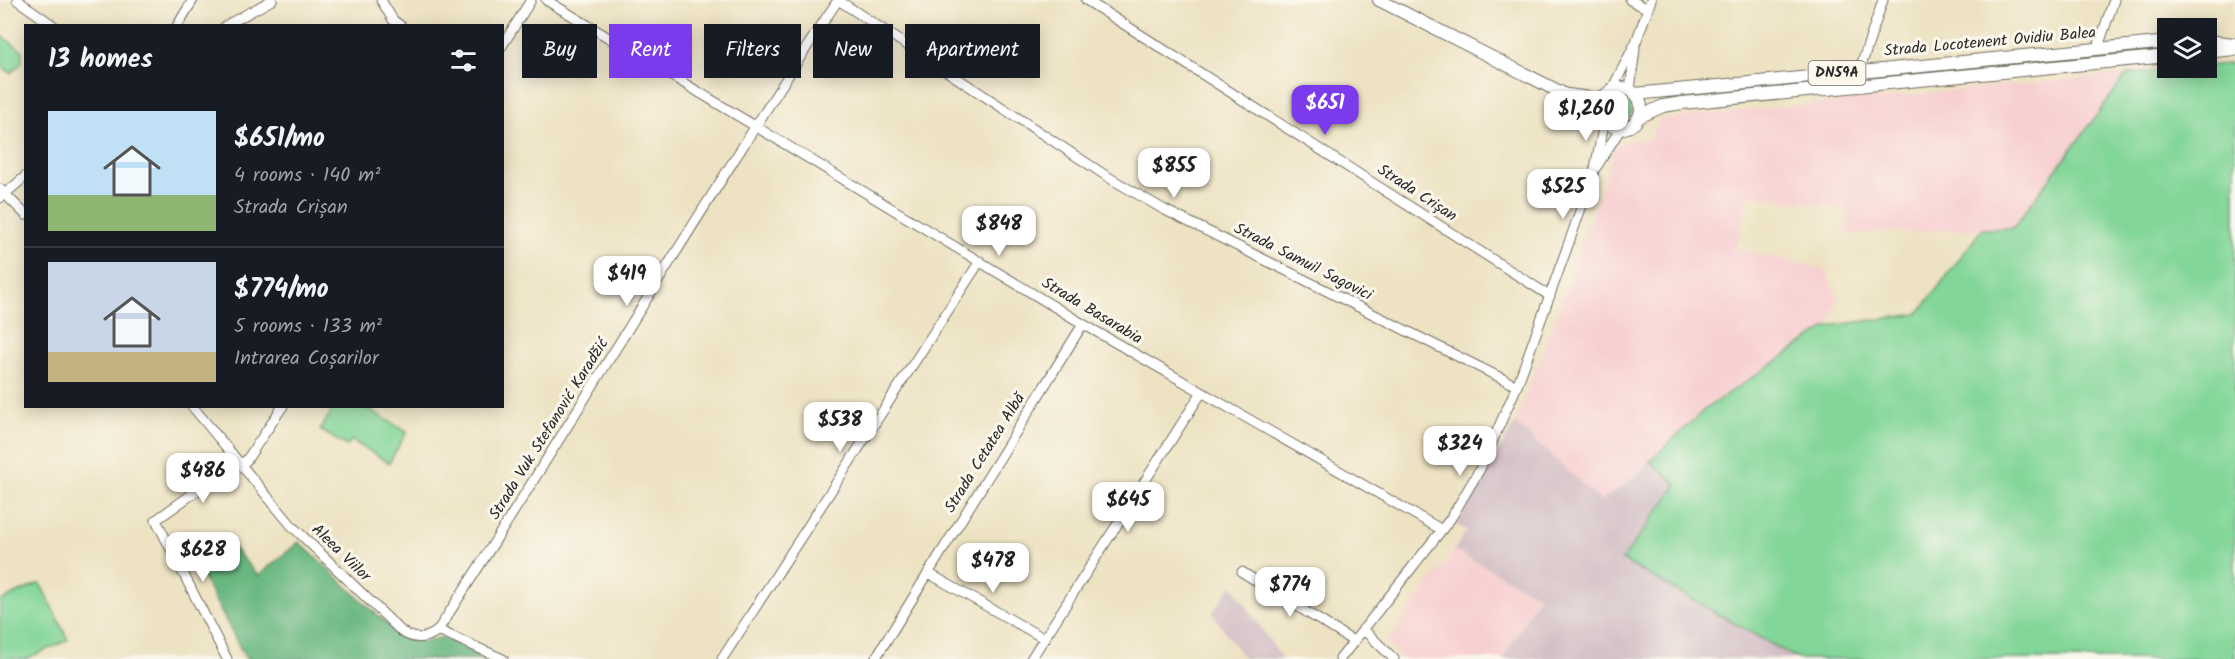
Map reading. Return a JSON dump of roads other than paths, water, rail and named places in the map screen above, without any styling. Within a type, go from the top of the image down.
[{"type":"main road","name":"DN59A","points":[[1379,0],[1566,95],[1587,110],[1621,128],[1631,126],[1639,117]]},
{"type":"main road","points":[[2217,42],[2235,44]]},
{"type":"main road","name":"Strada Locotenent Ovidiu Balea","points":[[1633,92],[2157,43]]},
{"type":"main road","points":[[2217,51],[2235,49]]},
{"type":"main road","name":"Strada Locotenent Ovidiu Balea","points":[[1639,117],[1663,106],[2157,57]]},
{"type":"main road","name":"DN59A","points":[[1566,95],[1588,98],[1608,94],[1618,88],[1633,92]]},
{"type":"main road","points":[[1633,92],[1641,107],[1639,117]]},
{"type":"main road","points":[[1605,119],[1601,107],[1608,94]]},
{"type":"street","points":[[17,0],[51,24]]},
{"type":"street","points":[[180,23],[193,0]]},
{"type":"street","points":[[229,24],[272,0]]},
{"type":"street","points":[[381,0],[393,20],[398,24]]},
{"type":"street","points":[[504,43],[531,0]]},
{"type":"street","name":"Strada Basarabia","points":[[546,0],[1083,324],[1442,530]]},
{"type":"street","name":"Strada Vuk Stefanović Karadžić","points":[[438,630],[555,450],[754,126],[838,0]]},
{"type":"street","name":"Strada Samuil Sagovici","points":[[838,0],[1108,177],[1163,208],[1517,386]]},
{"type":"street","name":"Strada Crișan","points":[[1086,0],[1550,296]]},
{"type":"street","points":[[1608,94],[1636,42],[1650,5],[1630,0]]},
{"type":"street","points":[[1863,85],[1861,70],[1883,0]]},
{"type":"street","points":[[2097,50],[2114,0]]},
{"type":"street","points":[[1633,92],[1636,42]]},
{"type":"street","points":[[1340,659],[1442,530],[1480,469],[1517,386],[1550,296],[1595,168],[1605,119]]},
{"type":"street","points":[[1595,168],[1621,128]]},
{"type":"street","points":[[24,177],[2,193],[24,213]]},
{"type":"street","points":[[722,659],[980,261]]},
{"type":"street","name":"Strada Cetatea Albă","points":[[875,659],[1083,324]]},
{"type":"street","points":[[1031,659],[1202,392]]},
{"type":"street","name":"Aleea Viilor","points":[[194,408],[292,526],[401,631],[416,638],[430,636],[438,630]]},
{"type":"street","points":[[227,659],[156,519],[246,461],[283,408]]},
{"type":"street","points":[[1242,572],[1353,641]]},
{"type":"street","points":[[928,573],[1044,639]]},
{"type":"street","points":[[1363,629],[1394,659]]},
{"type":"street","points":[[438,630],[502,659]]}]
